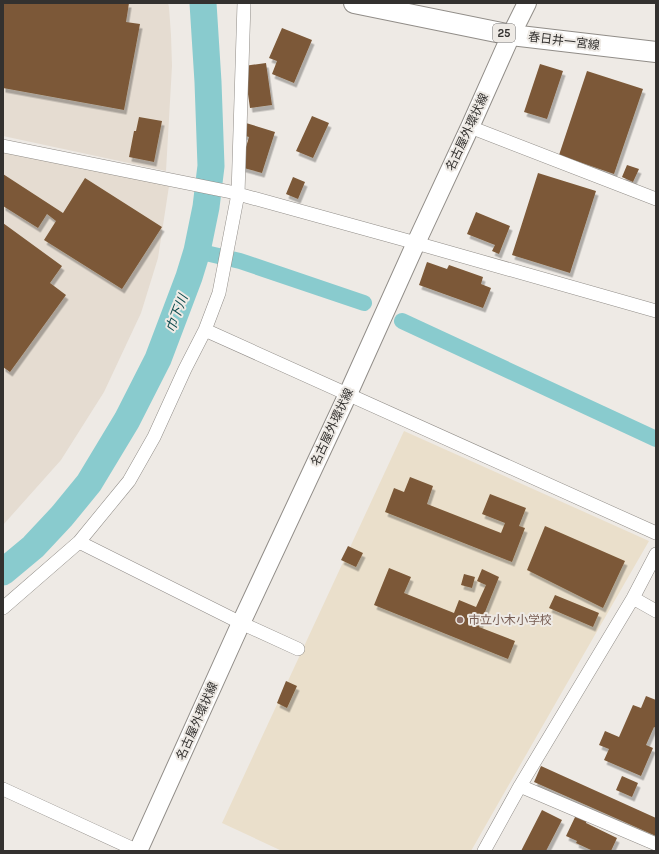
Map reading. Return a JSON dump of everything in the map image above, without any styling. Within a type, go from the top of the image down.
[{"type":"main road","name":"春日井一宮線","points":[[354,3],[511,35],[656,52]]},
{"type":"main road","name":"名古屋外環状線","points":[[138,851],[241,623],[348,394],[511,35],[527,3]]},
{"type":"street","points":[[3,608],[79,542],[129,481],[154,437],[185,369],[205,330],[219,293],[227,249],[234,193],[244,3]]},
{"type":"street","points":[[470,127],[656,199]]},
{"type":"street","points":[[3,146],[234,193],[656,311]]},
{"type":"street","points":[[205,330],[656,533]]},
{"type":"street","points":[[79,542],[241,623],[298,649]]},
{"type":"street","points":[[484,851],[520,786],[633,598],[656,554]]},
{"type":"street","points":[[633,598],[656,611]]},
{"type":"street","points":[[520,786],[656,844]]},
{"type":"street","points":[[3,789],[138,851]]},
{"type":"shaded area","points":[[3,3],[168,3],[172,66],[166,171],[3,136]]},
{"type":"shaded area","points":[[3,152],[169,186],[158,258],[141,313],[104,392],[61,460],[3,525]]},
{"type":"shaded area","name":"市立小木小学校","points":[[404,431],[649,541],[471,851],[282,851],[222,823]]},
{"type":"building","points":[[3,3],[129,3],[126,22],[140,24],[124,110],[3,88]]},
{"type":"building","points":[[282,28],[312,40],[294,83],[272,74],[277,61],[269,58]]},
{"type":"building","points":[[266,63],[272,105],[250,108],[244,66]]},
{"type":"building","points":[[540,64],[563,71],[547,119],[524,112]]},
{"type":"building","points":[[587,71],[643,89],[614,174],[559,155]]},
{"type":"building","points":[[312,116],[329,123],[313,158],[296,151]]},
{"type":"building","points":[[139,117],[162,121],[154,162],[129,157],[134,131],[136,131]]},
{"type":"building","points":[[246,123],[275,132],[262,173],[240,167],[249,137],[242,135]]},
{"type":"building","points":[[627,165],[639,169],[633,182],[622,177]]},
{"type":"building","points":[[538,173],[596,191],[570,273],[512,255]]},
{"type":"building","points":[[3,174],[63,213],[85,178],[162,227],[122,289],[44,240],[56,221],[47,214],[38,228],[3,206]]},
{"type":"building","points":[[293,177],[305,182],[298,199],[286,194]]},
{"type":"building","points":[[476,212],[510,226],[499,254],[492,251],[495,245],[467,234]]},
{"type":"building","points":[[3,223],[62,266],[50,283],[66,295],[10,372],[3,367]]},
{"type":"building","points":[[427,262],[447,269],[449,265],[483,277],[481,284],[491,288],[483,308],[419,285]]},
{"type":"building","points":[[410,477],[433,486],[427,504],[501,533],[505,523],[482,514],[490,494],[526,508],[519,526],[525,528],[512,562],[385,512],[394,488],[404,492]]},
{"type":"building","points":[[545,526],[625,561],[603,608],[527,570]]},
{"type":"building","points":[[348,546],[363,553],[356,567],[341,560]]},
{"type":"building","points":[[389,568],[411,577],[404,593],[454,613],[459,600],[476,607],[486,585],[477,581],[482,569],[499,577],[479,627],[515,641],[508,659],[374,605]]},
{"type":"building","points":[[464,574],[475,577],[472,588],[461,585]]},
{"type":"building","points":[[555,595],[599,613],[593,627],[549,608]]},
{"type":"building","points":[[286,681],[297,686],[287,708],[277,703]]},
{"type":"building","points":[[646,696],[656,700],[656,728],[654,727],[646,745],[653,748],[641,776],[604,760],[609,749],[599,745],[605,731],[619,737],[633,705],[641,708]]},
{"type":"building","points":[[541,766],[656,818],[656,836],[534,782]]},
{"type":"building","points":[[622,776],[638,783],[632,797],[616,790]]},
{"type":"building","points":[[542,810],[562,820],[546,851],[521,851]]},
{"type":"building","points":[[576,815],[587,820],[586,823],[617,838],[611,851],[593,851],[576,843],[577,841],[566,836]]},
{"type":"waterway","name":"巾下川","points":[[3,572],[33,547],[62,516],[89,483],[127,420],[158,359],[189,277],[197,251],[206,207],[211,166],[203,3]]},
{"type":"waterway","points":[[197,251],[240,261],[364,303]]},
{"type":"waterway","points":[[402,321],[656,439]]},
{"type":"place","name":"市立小木小学校","points":[[460,620]]}]
